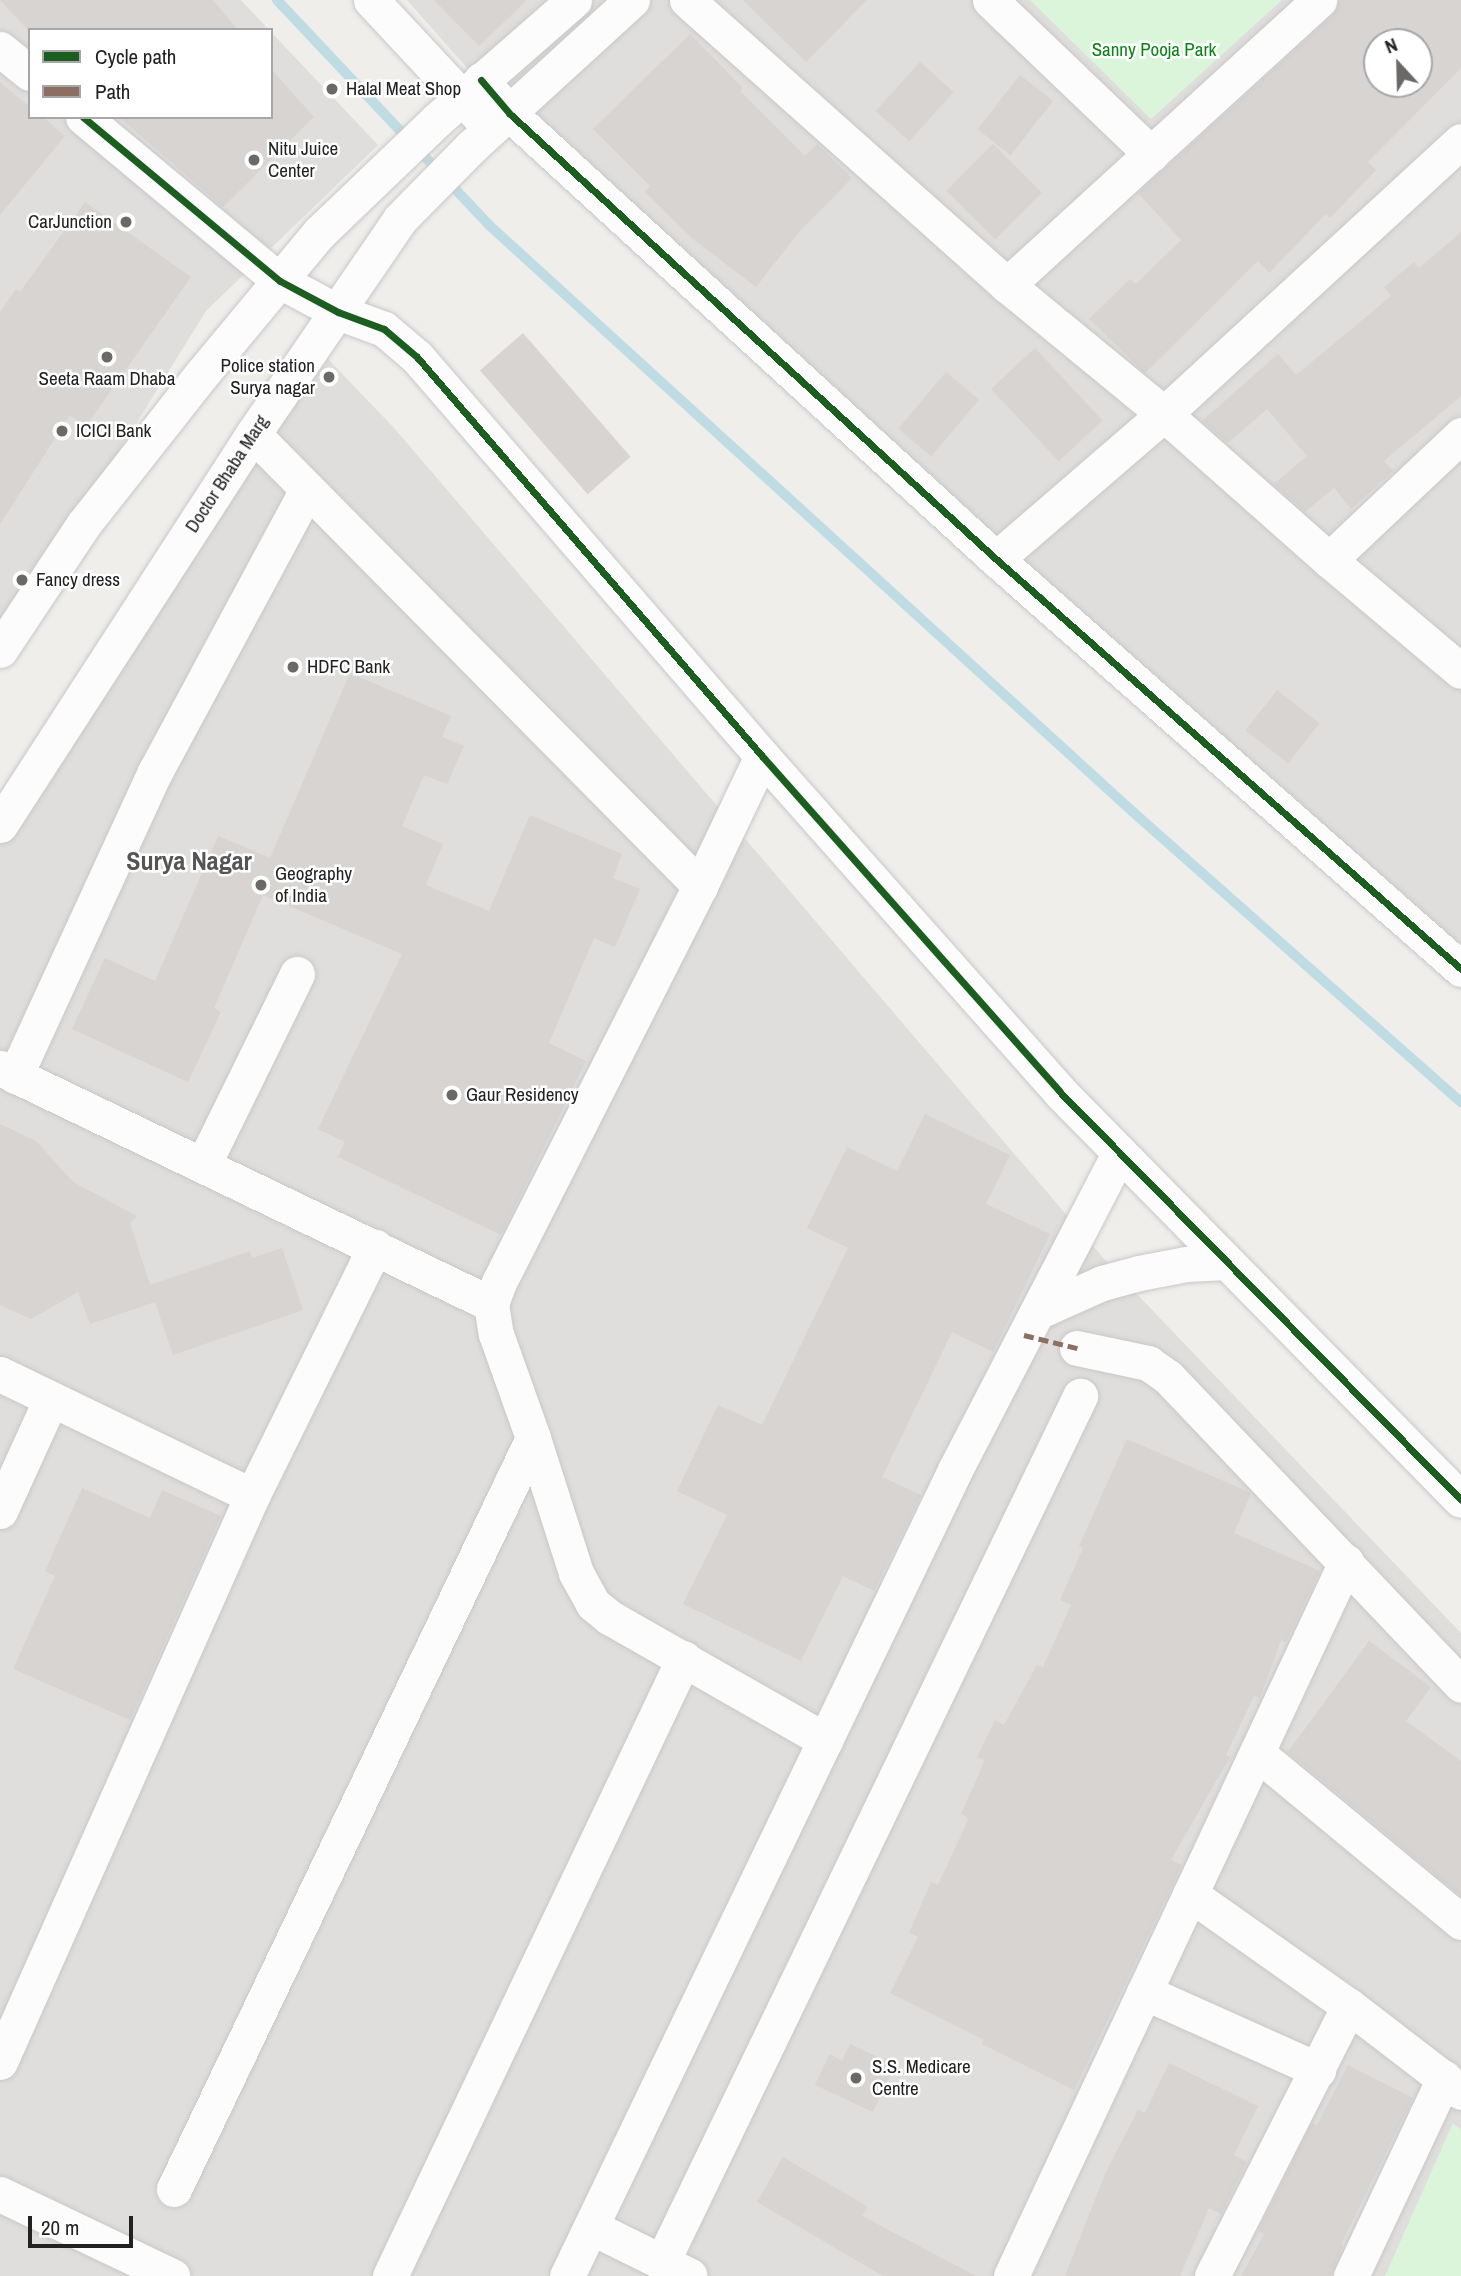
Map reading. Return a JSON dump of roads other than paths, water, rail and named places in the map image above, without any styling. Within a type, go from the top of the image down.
[{"type":"street","points":[[371,0],[491,130],[996,559],[1461,969]]},
{"type":"street","points":[[0,650],[83,524],[201,375],[319,233],[460,99],[574,0]]},
{"type":"street","name":"Doctor Bhaba Marg","points":[[0,825],[253,433],[400,219],[491,130],[632,0]]},
{"type":"street","points":[[687,0],[1007,285],[1164,414],[1329,560],[1461,671]]},
{"type":"street","points":[[990,0],[1151,153]]},
{"type":"street","points":[[1007,285],[1319,0]]},
{"type":"street","points":[[0,48],[28,71]]},
{"type":"street","points":[[85,119],[280,281],[338,312],[384,329],[417,357],[762,756],[1059,1091],[1461,1500]]},
{"type":"street","points":[[996,559],[1164,414],[1461,141]]},
{"type":"street","points":[[253,433],[700,886]]},
{"type":"street","points":[[1329,560],[1461,435]]},
{"type":"street","points":[[307,490],[155,772],[7,1072],[491,1304]]},
{"type":"street","points":[[762,756],[700,886],[499,1282],[491,1304],[495,1334],[533,1438],[583,1590],[610,1617],[825,1740]]},
{"type":"street","points":[[202,1165],[297,974]]},
{"type":"street","points":[[567,2276],[955,1470],[1119,1153]]},
{"type":"street","points":[[0,2062],[252,1496],[375,1247]]},
{"type":"street","points":[[1037,1312],[1102,1283],[1139,1273],[1185,1264],[1226,1262]]},
{"type":"street","points":[[1077,1349],[1148,1363],[1168,1377],[1461,1685]]},
{"type":"street","points":[[0,1374],[252,1496]]},
{"type":"street","points":[[591,2227],[676,2269],[1080,1396]]},
{"type":"street","points":[[0,1511],[51,1399]]},
{"type":"street","points":[[174,2189],[533,1438]]},
{"type":"street","points":[[1011,2276],[1346,1562]]},
{"type":"street","points":[[390,2276],[684,1658]]},
{"type":"street","points":[[1257,1753],[1461,1922]]},
{"type":"street","points":[[1190,1894],[1349,2006],[1452,2085],[1351,2276]]},
{"type":"street","points":[[1144,1992],[1318,2070]]},
{"type":"street","points":[[1212,2276],[1349,2006]]},
{"type":"street","points":[[0,2194],[172,2276]]},
{"type":"waterway","points":[[277,0],[489,225],[1133,812],[1461,1102]]},
{"type":"place","name":"Halal Meat Shop","points":[[332,89]]},
{"type":"place","name":"Nitu Juice Center","points":[[254,160]]},
{"type":"place","name":"CarJunction","points":[[126,222]]},
{"type":"place","name":"Seeta Raam Dhaba","points":[[107,357]]},
{"type":"place","name":"Police station Surya nagar","points":[[329,377]]},
{"type":"place","name":"ICICI Bank","points":[[62,431]]},
{"type":"place","name":"Fancy dress","points":[[22,580]]},
{"type":"place","name":"HDFC Bank","points":[[293,667]]},
{"type":"place","name":"Geography of India","points":[[261,885]]},
{"type":"place","name":"Gaur Residency","points":[[452,1095]]},
{"type":"place","name":"S.S. Medicare Centre","points":[[856,2078]]},
{"type":"district","name":"Surya Nagar","points":[[189,861]]},
{"type":"park label","name":"Sanny Pooja Park","points":[[1154,50]]}]
